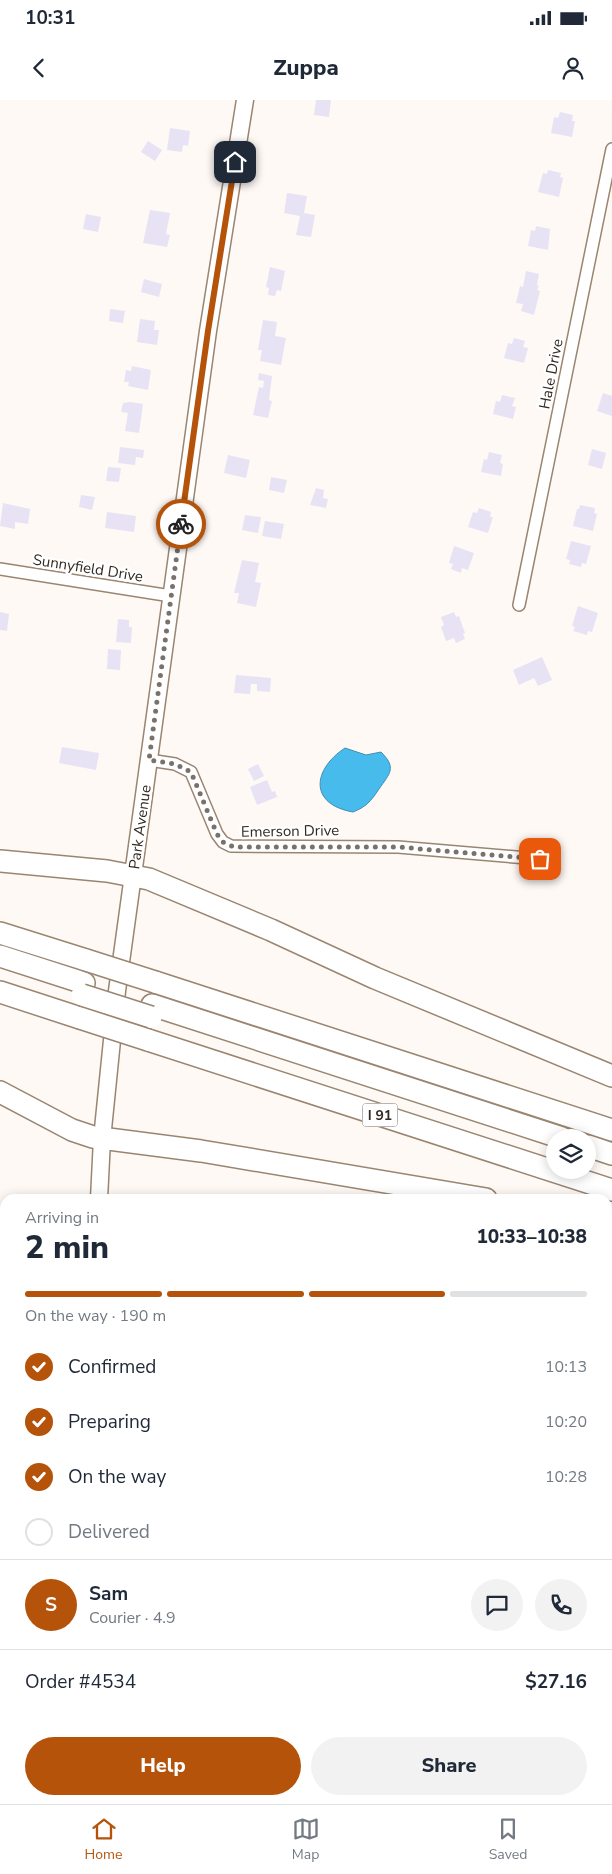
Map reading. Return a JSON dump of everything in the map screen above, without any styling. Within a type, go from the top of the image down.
[{"type":"highway","points":[[0,861],[134,875],[162,884],[271,930],[384,982],[612,1076]]},
{"type":"highway","points":[[0,933],[612,1130]]},
{"type":"highway","points":[[0,956],[83,989],[546,1133]]},
{"type":"highway","points":[[0,969],[83,989]]},
{"type":"highway","name":"I 91","points":[[0,992],[612,1190]]},
{"type":"highway","points":[[152,1011],[546,1144]]},
{"type":"highway","points":[[0,1092],[78,1133],[102,1139],[201,1151],[456,1194]]},
{"type":"highway","points":[[596,1149],[612,1154]]},
{"type":"highway","points":[[596,1161],[612,1166]]},
{"type":"main road","name":"Park Avenue","points":[[99,1194],[102,1139],[113,1023],[208,331],[245,100]]},
{"type":"street","name":"Hale Drive","points":[[519,605],[612,149]]},
{"type":"street","name":"Sunnyfield Drive","points":[[0,569],[171,596]]},
{"type":"street","name":"Emerson Drive","points":[[149,760],[175,764],[191,772],[217,834],[223,842],[231,846],[398,847],[540,859]]},
{"type":"water","points":[[345,748],[366,755],[381,752],[389,762],[390,767],[389,774],[373,797],[365,806],[353,812],[338,808],[328,802],[322,794],[320,785],[326,766],[334,756]]},
{"type":"building","points":[[316,100],[331,100],[329,117],[314,115]]},
{"type":"building","points":[[560,112],[573,115],[572,121],[575,121],[572,137],[551,133],[554,117],[558,118]]},
{"type":"building","points":[[170,128],[190,131],[188,146],[183,145],[182,152],[167,150]]},
{"type":"building","points":[[148,141],[162,150],[155,161],[141,152]]},
{"type":"building","points":[[548,170],[561,173],[560,177],[563,178],[559,197],[538,192],[543,173],[547,174]]},
{"type":"building","points":[[287,193],[307,196],[304,213],[315,215],[311,237],[296,235],[300,216],[284,213]]},
{"type":"building","points":[[150,210],[170,213],[166,234],[170,235],[167,247],[143,243]]},
{"type":"building","points":[[86,214],[101,217],[98,232],[83,229]]},
{"type":"building","points":[[536,226],[550,229],[548,250],[528,246],[531,230],[535,231]]},
{"type":"building","points":[[270,267],[285,271],[281,291],[277,290],[275,296],[268,295],[269,288],[266,287]]},
{"type":"building","points":[[526,271],[539,274],[537,290],[540,291],[534,315],[521,311],[523,304],[516,303],[520,286],[523,287]]},
{"type":"building","points":[[144,279],[162,284],[159,297],[141,292]]},
{"type":"building","points":[[110,309],[125,311],[123,323],[109,321]]},
{"type":"building","points":[[140,319],[155,321],[154,330],[159,330],[157,345],[137,342]]},
{"type":"building","points":[[263,320],[277,322],[275,336],[286,338],[281,365],[260,361],[262,350],[258,350]]},
{"type":"building","points":[[514,338],[525,341],[523,347],[528,348],[524,363],[504,358],[508,343],[512,344]]},
{"type":"building","points":[[132,366],[151,370],[148,390],[128,386],[129,382],[124,382],[126,370],[131,371]]},
{"type":"building","points":[[259,373],[272,376],[269,400],[272,401],[268,418],[253,415],[259,387],[263,388],[264,381],[258,380]]},
{"type":"building","points":[[603,393],[612,396],[612,416],[597,411]]},
{"type":"building","points":[[502,395],[515,398],[512,406],[516,407],[513,419],[493,414],[496,401],[500,402]]},
{"type":"building","points":[[123,403],[143,404],[139,433],[125,431],[128,413],[121,412]]},
{"type":"building","points":[[120,447],[144,450],[143,458],[136,457],[135,465],[118,463]]},
{"type":"building","points":[[592,449],[606,453],[602,469],[588,465]]},
{"type":"building","points":[[489,452],[502,455],[500,463],[503,464],[501,476],[481,472],[484,459],[487,460]]},
{"type":"building","points":[[228,455],[250,460],[246,478],[224,473]]},
{"type":"building","points":[[108,467],[121,468],[119,482],[106,481]]},
{"type":"building","points":[[271,477],[287,480],[284,493],[269,490]]},
{"type":"building","points":[[316,488],[324,490],[323,498],[328,499],[326,508],[310,505]]},
{"type":"building","points":[[81,495],[95,497],[92,510],[79,507]]},
{"type":"building","points":[[3,503],[30,509],[28,524],[15,522],[15,529],[0,526]]},
{"type":"building","points":[[580,505],[595,508],[594,513],[597,514],[593,531],[573,526],[577,509],[579,509]]},
{"type":"building","points":[[479,508],[491,512],[490,517],[493,517],[488,533],[468,527],[473,512],[477,513]]},
{"type":"building","points":[[107,512],[136,516],[134,532],[105,528]]},
{"type":"building","points":[[245,515],[261,517],[258,533],[242,530]]},
{"type":"building","points":[[265,521],[284,524],[281,539],[262,536]]},
{"type":"building","points":[[571,541],[591,546],[586,564],[582,563],[581,567],[569,564],[570,560],[566,559]]},
{"type":"building","points":[[454,546],[474,553],[468,570],[462,568],[461,573],[451,569],[453,564],[449,563]]},
{"type":"building","points":[[242,560],[259,563],[255,582],[261,583],[256,607],[237,603],[239,593],[234,593]]},
{"type":"building","points":[[578,606],[598,613],[592,632],[588,631],[587,635],[573,631],[575,627],[572,626]]},
{"type":"building","points":[[0,612],[9,614],[7,631],[0,630]]},
{"type":"building","points":[[454,612],[456,617],[459,616],[465,633],[463,634],[465,639],[456,643],[454,638],[446,641],[441,627],[444,625],[441,617]]},
{"type":"building","points":[[118,619],[129,620],[129,627],[132,627],[131,643],[116,642]]},
{"type":"building","points":[[108,649],[121,650],[120,670],[107,669]]},
{"type":"building","points":[[542,657],[552,680],[538,686],[534,678],[519,685],[513,670]]},
{"type":"building","points":[[236,675],[271,678],[270,692],[257,691],[257,684],[251,684],[250,694],[234,693]]},
{"type":"building","points":[[62,747],[99,753],[96,770],[59,763]]},
{"type":"building","points":[[258,764],[264,776],[254,781],[248,769]]},
{"type":"building","points":[[267,780],[272,792],[275,791],[277,797],[257,805],[250,787]]},
{"type":"way so far","points":[[181,524],[149,760],[175,764],[188,769],[194,775],[217,834],[226,845],[234,847],[332,845],[429,848],[540,859]]},
{"type":"route","points":[[181,524],[218,262],[235,162]]}]
